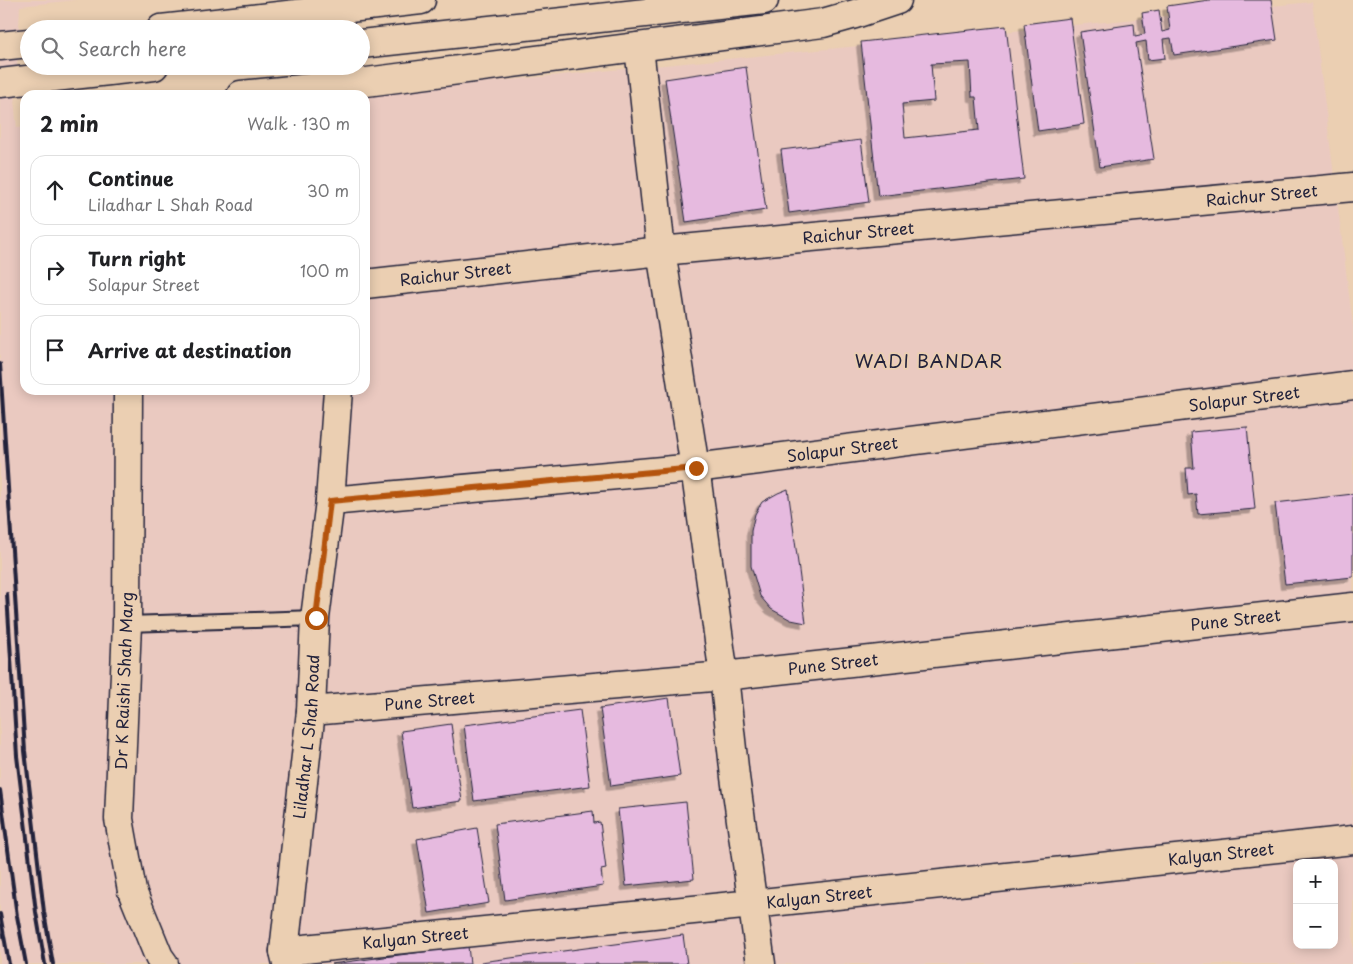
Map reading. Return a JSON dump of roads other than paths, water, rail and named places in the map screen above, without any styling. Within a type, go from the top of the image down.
[{"type":"street","points":[[242,20],[421,0]]},
{"type":"street","points":[[370,43],[764,0]]},
{"type":"street","points":[[333,90],[823,23],[897,0]]},
{"type":"street","points":[[0,46],[20,44]]},
{"type":"street","points":[[639,47],[661,252],[696,468],[761,964]]},
{"type":"street","points":[[0,83],[69,75]]},
{"type":"street","name":"Raichur Street","points":[[370,283],[661,252],[1353,187]]},
{"type":"street","name":"Solapur Street","points":[[330,501],[696,468],[1353,385]]},
{"type":"street","name":"Dr K Raishi Shah Marg","points":[[128,395],[127,624],[119,818],[132,891],[159,957],[164,964]]},
{"type":"street","name":"Liladhar L Shah Road","points":[[286,958],[311,710],[316,618],[330,501],[338,395]]},
{"type":"street","name":"Pune Street","points":[[311,710],[724,676],[1353,608]]},
{"type":"street","name":"Kalyan Street","points":[[286,958],[753,904],[1353,840]]},
{"type":"lane","points":[[127,624],[316,618]]},
{"type":"railway","points":[[0,364],[25,751],[44,912],[53,964]]},
{"type":"railway","points":[[7,594],[17,756],[36,912],[45,964]]},
{"type":"railway","points":[[0,790],[17,916],[26,964]]},
{"type":"railway","points":[[0,914],[9,964]]},
{"type":"district","name":"WADI BANDAR","points":[[929,362]]}]
